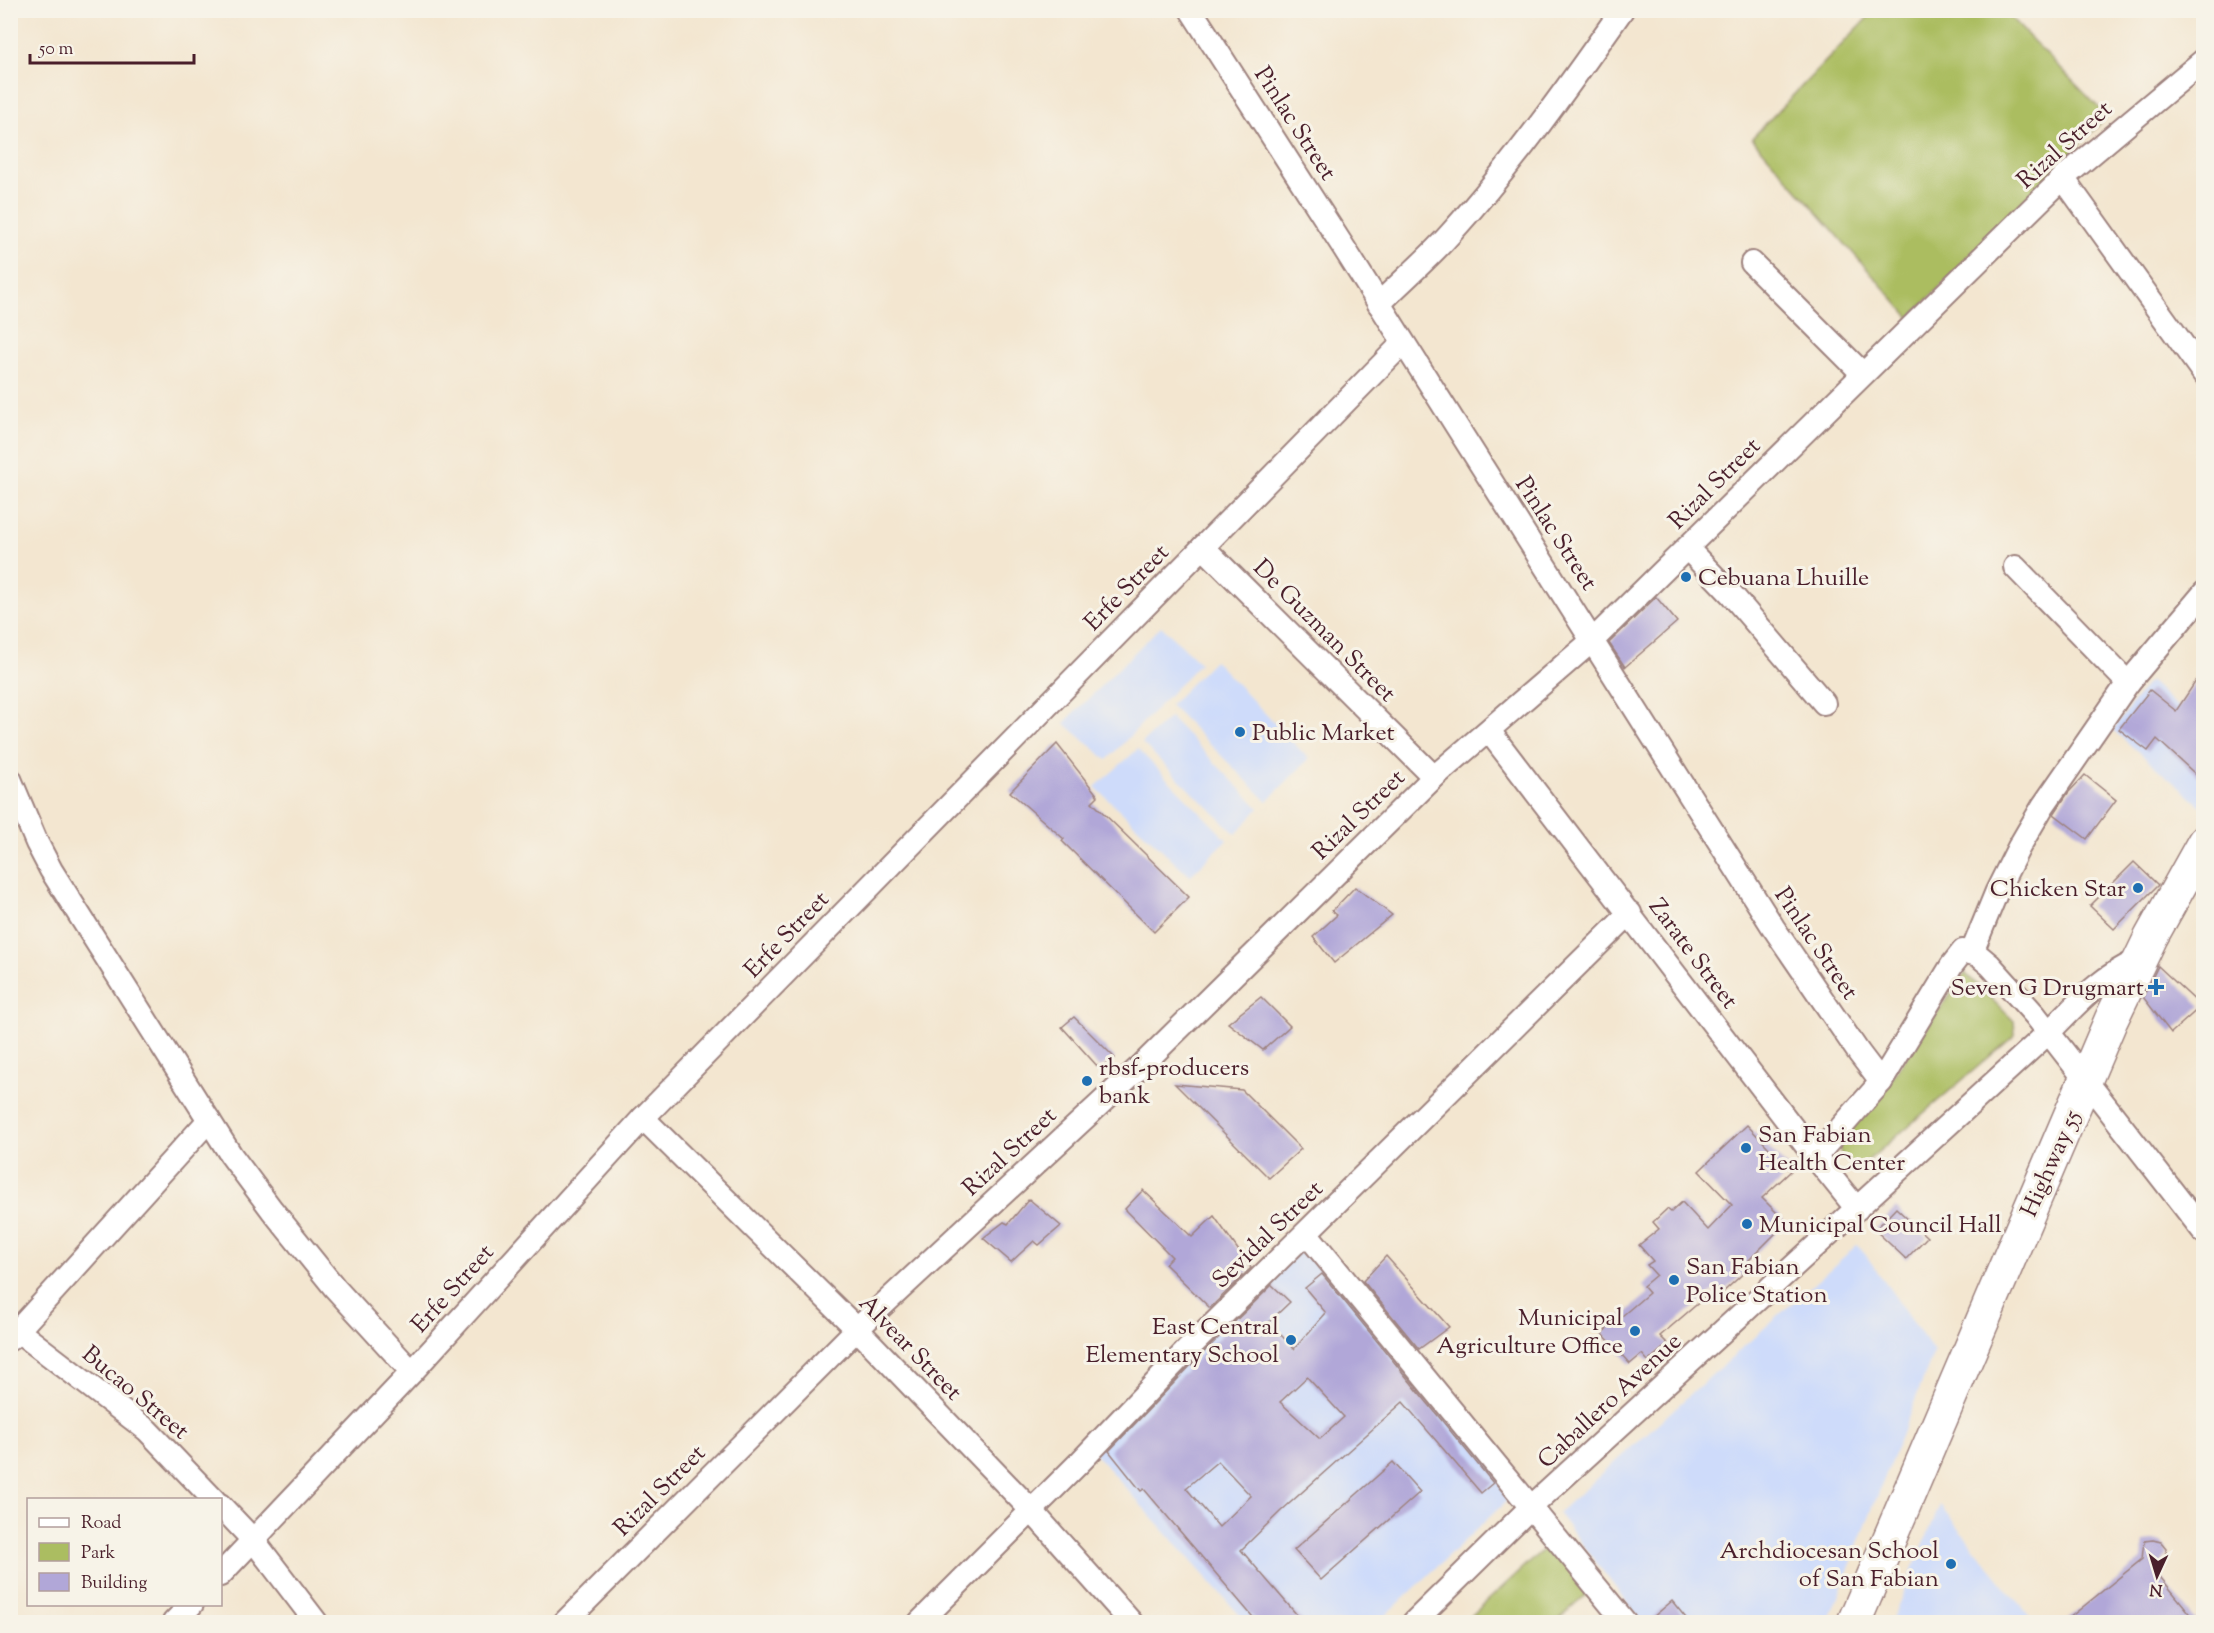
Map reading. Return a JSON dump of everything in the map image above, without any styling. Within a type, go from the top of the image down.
[{"type":"highway","name":"Highway 55","points":[[1854,1623],[1946,1403],[2139,960],[2204,842]]},
{"type":"street","name":"Pinlac Street","points":[[1191,10],[1593,640],[1773,927],[1858,1053],[1881,1082]]},
{"type":"street","points":[[1379,304],[1449,235],[1497,179],[1547,115],[1622,10]]},
{"type":"street","name":"Rizal Street","points":[[565,1623],[857,1329],[1143,1064],[1434,777],[1593,640],[2063,178],[2204,60]]},
{"type":"street","points":[[2063,178],[2204,374]]},
{"type":"street","points":[[1752,263],[1863,374]]},
{"type":"street","name":"Erfe Street","points":[[222,1573],[412,1372],[643,1118],[1403,343]]},
{"type":"street","name":"De Guzman Street","points":[[1203,547],[1434,777]]},
{"type":"street","points":[[1687,548],[1732,595],[1824,703]]},
{"type":"street","points":[[2015,567],[2128,683]]},
{"type":"street","points":[[1972,952],[1997,891],[2043,806],[2128,683],[2204,593]]},
{"type":"street","name":"Zarate Street","points":[[1489,731],[1815,1158],[1857,1209]]},
{"type":"street","points":[[10,779],[51,870],[221,1142],[335,1288],[412,1372]]},
{"type":"street","name":"Sevidal Street","points":[[921,1623],[1187,1350],[1630,914]]},
{"type":"street","points":[[1815,1158],[1881,1082],[1952,965],[1963,951],[1972,952],[1990,965],[2049,1032],[2204,1232]]},
{"type":"street","name":"Caballero Avenue","points":[[1414,1623],[1532,1507],[2049,1032],[2086,994],[2108,975],[2139,960]]},
{"type":"street","name":"Alvear Street","points":[[643,1118],[857,1329],[1031,1510],[1131,1623]]},
{"type":"street","points":[[14,1335],[209,1120]]},
{"type":"street","points":[[1307,1234],[1625,1623]]},
{"type":"street","name":"Bucao Street","points":[[14,1335],[157,1439],[212,1498]]},
{"type":"street","points":[[222,1507],[254,1540],[316,1623]]},
{"type":"street","points":[[174,1623],[191,1606]]},
{"type":"shaded area","points":[[1161,626],[1200,663],[1107,760],[1064,723]]},
{"type":"shaded area","name":"Public Market","points":[[1214,660],[1309,759],[1267,801],[1170,705]]},
{"type":"shaded area","points":[[2149,681],[2203,726],[2203,808],[2113,730]]},
{"type":"shaded area","name":"Public Market","points":[[1170,717],[1259,808],[1236,834],[1142,743]]},
{"type":"shaded area","points":[[1138,749],[1227,840],[1190,876],[1095,787]]},
{"type":"shaded area","name":"East Central Elementary School","points":[[1299,1234],[1516,1492],[1379,1622],[1246,1622],[1088,1446]]},
{"type":"shaded area","points":[[1858,1244],[1934,1352],[1828,1622],[1642,1622],[1558,1513]]},
{"type":"shaded area","name":"Archdiocesan School of San Fabian","points":[[1940,1505],[2034,1622],[1891,1622]]},
{"type":"green space","points":[[1874,11],[2004,11],[2107,116],[1910,318],[1752,138]]},
{"type":"green space","points":[[1965,973],[2014,1021],[2015,1035],[1865,1163],[1854,1164],[1846,1160],[1839,1148],[1839,1142],[1882,1092]]},
{"type":"green space","points":[[1551,1542],[1593,1589],[1555,1622],[1475,1622],[1470,1617]]},
{"type":"building","points":[[1656,597],[1677,622],[1625,667],[1609,643]]},
{"type":"building","points":[[2204,669],[2204,782],[2157,739],[2148,751],[2119,729],[2150,690],[2176,711]]},
{"type":"building","points":[[1057,744],[1098,796],[1092,802],[1189,897],[1154,932],[1062,841],[1064,839],[1010,792]]},
{"type":"building","points":[[2085,775],[2116,800],[2087,839],[2054,814],[2068,793]]},
{"type":"building","points":[[2134,862],[2158,885],[2114,929],[2090,906]]},
{"type":"building","points":[[1355,887],[1392,915],[1334,963],[1313,937],[1337,915],[1332,911]]},
{"type":"building","points":[[2158,966],[2201,1006],[2171,1033],[2143,997]]},
{"type":"building","points":[[1261,997],[1290,1026],[1263,1050],[1228,1023]]},
{"type":"building","points":[[1074,1017],[1115,1058],[1099,1068],[1062,1027]]},
{"type":"building","points":[[1175,1084],[1242,1090],[1301,1149],[1269,1178]]},
{"type":"building","points":[[1747,1125],[1791,1171],[1762,1198],[1784,1220],[1773,1230],[1776,1233],[1743,1266],[1747,1270],[1722,1293],[1716,1288],[1660,1336],[1668,1344],[1648,1361],[1642,1354],[1630,1364],[1602,1333],[1649,1293],[1643,1286],[1656,1275],[1647,1265],[1653,1261],[1639,1245],[1659,1229],[1653,1222],[1667,1209],[1671,1212],[1682,1202],[1708,1230],[1732,1205],[1699,1171]]},
{"type":"building","points":[[1143,1190],[1192,1237],[1214,1216],[1251,1268],[1210,1308],[1165,1264],[1172,1257],[1125,1209]]},
{"type":"building","points":[[1029,1199],[1061,1226],[1039,1245],[1034,1241],[1011,1262],[983,1238],[1004,1222],[1008,1224]]},
{"type":"building","points":[[1896,1208],[1927,1237],[1906,1259],[1875,1230]]},
{"type":"building","points":[[1386,1256],[1449,1327],[1419,1349],[1363,1281]]},
{"type":"building","points":[[1322,1274],[1493,1483],[1481,1493],[1403,1402],[1281,1511],[1241,1550],[1304,1623],[1258,1623],[1144,1489],[1141,1491],[1109,1451],[1272,1285],[1290,1302],[1269,1322],[1294,1349],[1326,1313],[1305,1288]],"holes":[[[1307,1377],[1344,1417],[1320,1439],[1280,1402]],[[1218,1461],[1251,1496],[1219,1527],[1186,1488]]]},
{"type":"building","points":[[1393,1462],[1420,1492],[1321,1580],[1294,1550]]},
{"type":"building","points":[[2144,1541],[2161,1542],[2166,1548],[2167,1556],[2156,1572],[2198,1623],[2063,1623],[2142,1559]]},
{"type":"building","points":[[1672,1601],[1690,1623],[1646,1623]]},
{"type":"place","name":"Cebuana Lhuille","points":[[1686,577]]},
{"type":"place","name":"Public Market","points":[[1240,732]]},
{"type":"place","name":"Chicken Star","points":[[2138,888]]},
{"type":"place","name":"Seven G Drugmart","points":[[2156,987]]},
{"type":"place","name":"rbsf-producers bank","points":[[1087,1081]]},
{"type":"place","name":"San Fabian Health Center","points":[[1746,1148]]},
{"type":"place","name":"Municipal Council Hall","points":[[1747,1224]]},
{"type":"place","name":"San Fabian Police Station","points":[[1674,1280]]},
{"type":"place","name":"Municipal Agriculture Office","points":[[1635,1331]]},
{"type":"place","name":"East Central Elementary School","points":[[1291,1340]]},
{"type":"place","name":"Archdiocesan School of San Fabian","points":[[1951,1564]]}]
